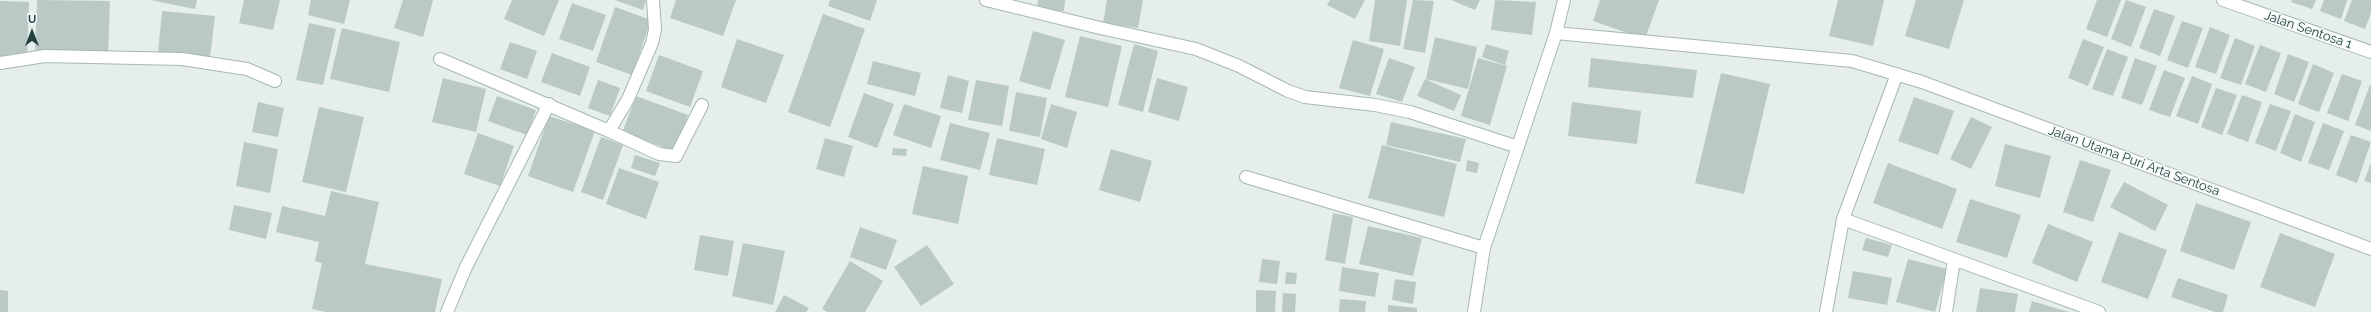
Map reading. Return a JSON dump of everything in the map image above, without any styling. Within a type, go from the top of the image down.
[{"type":"street","points":[[609,131],[628,99],[654,36],[653,0]]},
{"type":"street","points":[[986,0],[1100,28],[1196,49],[1239,66],[1288,91],[1305,97],[1375,105],[1410,112],[1518,147]]},
{"type":"street","points":[[1474,312],[1484,248],[1556,33],[1564,0]]},
{"type":"street","name":"Jalan Sentosa 1","points":[[2223,0],[2371,52]]},
{"type":"street","name":"Jalan Utama Puri Arta Sentosa","points":[[1556,33],[1852,61],[1897,74],[2371,249]]},
{"type":"street","points":[[0,64],[45,56],[182,59],[247,69],[275,81]]},
{"type":"street","points":[[440,59],[549,104],[659,154],[674,156],[678,154],[702,105]]},
{"type":"street","points":[[1826,312],[1843,219],[1897,74]]},
{"type":"street","points":[[447,312],[466,267],[549,104]]},
{"type":"street","points":[[1246,177],[1484,248]]},
{"type":"street","points":[[1843,219],[2077,308],[2098,312]]},
{"type":"street","points":[[1946,312],[1954,260]]},
{"type":"building","points":[[37,0],[110,1],[108,55],[35,53]]},
{"type":"building","points":[[150,0],[197,0],[195,9]]},
{"type":"building","points":[[244,0],[280,0],[273,30],[239,23]]},
{"type":"building","points":[[311,0],[350,0],[344,24],[308,15]]},
{"type":"building","points":[[403,0],[433,0],[423,37],[394,28]]},
{"type":"building","points":[[512,0],[559,0],[544,36],[504,19]]},
{"type":"building","points":[[615,0],[646,0],[643,10]]},
{"type":"building","points":[[676,0],[736,0],[723,36],[670,18]]},
{"type":"building","points":[[830,0],[877,0],[870,21],[828,6]]},
{"type":"building","points":[[1038,0],[1065,0],[1064,11],[1037,10]]},
{"type":"building","points":[[1107,0],[1143,0],[1138,28],[1103,23]]},
{"type":"building","points":[[1330,0],[1365,0],[1355,19],[1327,5]]},
{"type":"building","points":[[1375,0],[1407,0],[1400,46],[1369,41]]},
{"type":"building","points":[[1413,0],[1434,1],[1425,53],[1403,49]]},
{"type":"building","points":[[1451,0],[1480,0],[1475,10]]},
{"type":"building","points":[[1495,0],[1536,2],[1532,35],[1491,30]]},
{"type":"building","points":[[1600,0],[1659,0],[1645,39],[1593,21]]},
{"type":"building","points":[[1838,0],[1884,0],[1873,46],[1829,36]]},
{"type":"building","points":[[1916,0],[1964,0],[1949,49],[1905,36]]},
{"type":"building","points":[[2097,0],[2121,0],[2107,37],[2086,29]]},
{"type":"building","points":[[2126,0],[2146,7],[2131,47],[2111,39]]},
{"type":"building","points":[[2292,0],[2316,0],[2312,9],[2291,2]]},
{"type":"building","points":[[2324,0],[2347,0],[2341,19],[2320,11]]},
{"type":"building","points":[[2352,0],[2371,0],[2371,13],[2365,29],[2344,21]]},
{"type":"building","points":[[0,1],[29,2],[27,57],[0,56]]},
{"type":"building","points":[[572,3],[606,15],[593,51],[559,39]]},
{"type":"building","points":[[615,7],[651,20],[632,75],[596,62]]},
{"type":"building","points":[[2154,9],[2175,16],[2160,56],[2139,48]]},
{"type":"building","points":[[162,11],[215,16],[210,58],[158,53]]},
{"type":"building","points":[[823,14],[865,29],[830,127],[788,112]]},
{"type":"building","points":[[2182,21],[2203,28],[2188,68],[2167,60]]},
{"type":"building","points":[[309,23],[336,29],[323,85],[296,80]]},
{"type":"building","points":[[2210,27],[2230,35],[2216,74],[2195,67]]},
{"type":"building","points":[[342,28],[400,42],[389,92],[330,79]]},
{"type":"building","points":[[1033,31],[1065,40],[1050,90],[1019,81]]},
{"type":"building","points":[[1080,36],[1122,46],[1108,107],[1065,97]]},
{"type":"building","points":[[1435,37],[1477,47],[1468,89],[1426,79]]},
{"type":"building","points":[[2235,38],[2255,46],[2241,85],[2220,78]]},
{"type":"building","points":[[737,39],[784,55],[766,103],[721,87]]},
{"type":"building","points":[[2083,39],[2104,47],[2088,86],[2068,78]]},
{"type":"building","points":[[1353,40],[1384,49],[1370,96],[1339,88]]},
{"type":"building","points":[[510,42],[537,51],[527,79],[500,69]]},
{"type":"building","points":[[1134,44],[1158,51],[1143,112],[1118,105]]},
{"type":"building","points":[[1486,44],[1509,51],[1505,65],[1482,57]]},
{"type":"building","points":[[2260,45],[2281,53],[2266,92],[2245,84]]},
{"type":"building","points":[[2107,49],[2128,57],[2113,96],[2092,89]]},
{"type":"building","points":[[552,53],[590,67],[580,96],[541,82]]},
{"type":"building","points":[[2288,54],[2309,62],[2294,102],[2274,94]]},
{"type":"building","points":[[659,55],[703,71],[690,107],[646,91]]},
{"type":"building","points":[[1389,58],[1415,67],[1402,102],[1376,94]]},
{"type":"building","points":[[1478,58],[1507,66],[1490,125],[1461,116]]},
{"type":"building","points":[[1591,58],[1697,70],[1693,98],[1588,87]]},
{"type":"building","points":[[2135,58],[2157,66],[2142,105],[2121,98]]},
{"type":"building","points":[[873,61],[921,73],[915,96],[867,84]]},
{"type":"building","points":[[2313,64],[2334,73],[2319,112],[2298,104]]},
{"type":"building","points":[[2164,70],[2185,78],[2170,117],[2149,110]]},
{"type":"building","points":[[1721,73],[1770,84],[1744,194],[1695,183]]},
{"type":"building","points":[[2342,74],[2362,81],[2348,121],[2327,113]]},
{"type":"building","points":[[948,75],[969,81],[962,113],[940,108]]},
{"type":"building","points":[[2192,76],[2212,84],[2198,124],[2176,116]]},
{"type":"building","points":[[443,78],[486,89],[476,132],[432,122]]},
{"type":"building","points":[[1157,78],[1188,87],[1179,121],[1148,112]]},
{"type":"building","points":[[1425,79],[1461,95],[1454,111],[1417,96]]},
{"type":"building","points":[[598,80],[620,88],[610,116],[588,108]]},
{"type":"building","points":[[976,80],[1009,86],[1002,126],[968,120]]},
{"type":"building","points":[[2370,85],[2371,86],[2371,131],[2355,125]]},
{"type":"building","points":[[2216,88],[2237,95],[2222,135],[2201,127]]},
{"type":"building","points":[[1016,92],[1047,98],[1040,137],[1009,131]]},
{"type":"building","points":[[864,93],[894,104],[877,148],[848,137]]},
{"type":"building","points":[[2242,95],[2262,102],[2248,142],[2227,134]]},
{"type":"building","points":[[497,96],[536,110],[527,135],[488,121]]},
{"type":"building","points":[[636,96],[688,115],[675,151],[622,133]]},
{"type":"building","points":[[1914,97],[1954,111],[1938,155],[1898,141]]},
{"type":"building","points":[[258,102],[284,108],[278,137],[252,132]]},
{"type":"building","points":[[1572,102],[1641,111],[1637,144],[1568,136]]},
{"type":"building","points":[[904,104],[941,116],[931,148],[893,135]]},
{"type":"building","points":[[1051,104],[1077,112],[1067,148],[1041,139]]},
{"type":"building","points":[[2270,104],[2291,111],[2276,151],[2255,143]]},
{"type":"building","points":[[319,107],[364,117],[346,192],[302,182]]},
{"type":"building","points":[[2295,114],[2315,122],[2301,162],[2280,153]]},
{"type":"building","points":[[549,116],[595,131],[573,192],[528,176]]},
{"type":"building","points":[[1971,117],[1992,127],[1971,169],[1950,159]]},
{"type":"building","points":[[1391,122],[1466,139],[1460,162],[1386,145]]},
{"type":"building","points":[[950,123],[990,133],[980,170],[940,160]]},
{"type":"building","points":[[2323,123],[2344,131],[2329,170],[2308,163]]},
{"type":"building","points":[[478,133],[514,146],[500,186],[464,174]]},
{"type":"building","points":[[2351,135],[2371,142],[2357,183],[2336,175]]},
{"type":"building","points":[[601,137],[623,145],[603,200],[581,192]]},
{"type":"building","points":[[825,138],[853,146],[844,177],[816,169]]},
{"type":"building","points":[[997,138],[1045,149],[1037,185],[989,175]]},
{"type":"building","points":[[244,142],[278,149],[270,193],[236,186]]},
{"type":"building","points":[[2005,144],[2051,156],[2040,198],[1995,186]]},
{"type":"building","points":[[1382,145],[1457,164],[1444,217],[1368,198]]},
{"type":"building","points":[[893,148],[907,149],[906,156],[892,155]]},
{"type":"building","points":[[1111,149],[1152,161],[1140,202],[1099,190]]},
{"type":"building","points":[[635,155],[660,163],[655,176],[631,168]]},
{"type":"building","points":[[1467,160],[1479,163],[1477,173],[1466,171]]},
{"type":"building","points":[[2080,160],[2111,170],[2093,222],[2063,212]]},
{"type":"building","points":[[1888,163],[1957,189],[1942,229],[1873,203]]},
{"type":"building","points":[[2371,163],[2371,183],[2364,181]]},
{"type":"building","points":[[923,166],[968,176],[958,224],[912,214]]},
{"type":"building","points":[[619,168],[659,182],[646,219],[606,204]]},
{"type":"building","points":[[2124,182],[2168,205],[2155,231],[2110,207]]},
{"type":"building","points":[[331,191],[379,202],[365,264],[442,279],[435,312],[326,312],[312,309],[322,263],[315,261],[319,242],[276,232],[282,206],[325,216]]},
{"type":"building","points":[[1970,199],[2021,215],[2007,258],[1956,242]]},
{"type":"building","points":[[2196,203],[2251,222],[2234,270],[2180,251]]},
{"type":"building","points":[[234,205],[272,213],[266,239],[229,230]]},
{"type":"building","points":[[1333,213],[1353,217],[1345,264],[1325,260]]},
{"type":"building","points":[[2048,224],[2093,242],[2077,282],[2032,263]]},
{"type":"building","points":[[1368,226],[1422,238],[1413,276],[1359,264]]},
{"type":"building","points":[[860,227],[897,240],[886,270],[850,257]]},
{"type":"building","points":[[2119,232],[2167,250],[2148,299],[2101,282]]},
{"type":"building","points":[[2280,233],[2335,254],[2315,307],[2260,287]]},
{"type":"building","points":[[700,235],[734,241],[728,276],[694,270]]},
{"type":"building","points":[[1866,238],[1892,245],[1888,257],[1862,250]]},
{"type":"building","points":[[743,243],[785,251],[773,305],[732,296]]},
{"type":"building","points":[[927,245],[954,284],[921,306],[894,267]]},
{"type":"building","points":[[1262,259],[1280,261],[1277,284],[1259,282]]},
{"type":"building","points":[[1908,259],[1947,269],[1935,312],[1896,302]]},
{"type":"building","points":[[850,261],[883,281],[865,312],[827,312],[822,309]]},
{"type":"building","points":[[1342,267],[1379,273],[1375,297],[1339,291]]},
{"type":"building","points":[[1853,271],[1892,278],[1887,305],[1848,298]]},
{"type":"building","points":[[1286,272],[1297,273],[1296,284],[1285,284]]},
{"type":"building","points":[[2178,278],[2228,295],[2223,312],[2215,312],[2171,297]]},
{"type":"building","points":[[1395,279],[1416,282],[1413,304],[1392,300]]},
{"type":"building","points":[[1980,288],[2018,294],[2015,312],[1976,312]]},
{"type":"building","points":[[0,290],[8,291],[8,312],[0,312]]},
{"type":"building","points":[[1256,290],[1276,291],[1275,312],[1256,312]]},
{"type":"building","points":[[1283,293],[1296,294],[1295,312],[1282,312]]},
{"type":"building","points":[[784,295],[809,308],[806,312],[775,312]]},
{"type":"building","points":[[1340,299],[1366,301],[1365,312],[1339,312]]},
{"type":"building","points":[[2032,301],[2069,312],[2029,312]]},
{"type":"building","points":[[1388,305],[1417,308],[1417,312],[1388,312]]}]
